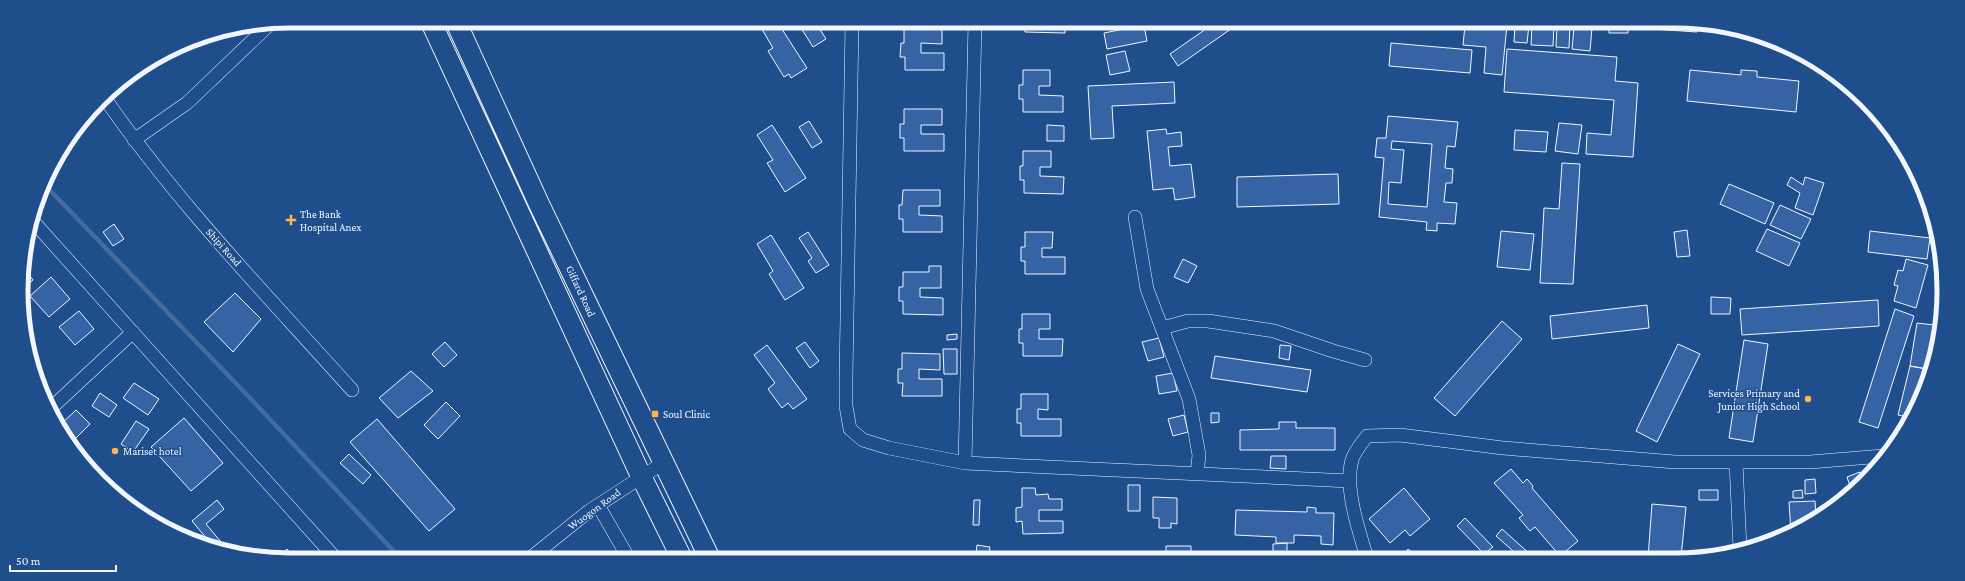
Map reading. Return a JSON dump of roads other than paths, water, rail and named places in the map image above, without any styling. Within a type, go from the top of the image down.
[{"type":"main road","name":"Giffard Road","points":[[434,28],[641,476],[679,553]]},
{"type":"main road","name":"Giffard Road","points":[[459,28],[539,204],[707,553]]},
{"type":"street","points":[[852,28],[846,377],[846,406],[850,429],[863,440],[889,448],[965,464],[1350,481]]},
{"type":"street","points":[[965,464],[975,28]]},
{"type":"street","points":[[134,140],[187,103],[264,30]]},
{"type":"street","name":"Shipi Road","points":[[108,102],[134,140],[182,201],[352,390]]},
{"type":"street","points":[[1135,217],[1147,289],[1189,399],[1198,455],[1197,474]]},
{"type":"street","points":[[36,225],[331,553]]},
{"type":"street","points":[[1162,328],[1188,322],[1208,321],[1274,331],[1365,360]]},
{"type":"street","points":[[54,405],[133,332]]},
{"type":"street","points":[[1365,553],[1356,522],[1350,481],[1352,459],[1367,436],[1400,435],[1503,448],[1675,462],[1810,462],[1878,456]]},
{"type":"street","points":[[1736,462],[1740,545]]},
{"type":"street","name":"Wuogon Road","points":[[537,553],[598,505],[641,476],[663,464]]},
{"type":"street","points":[[598,505],[625,553]]},
{"type":"waterway","points":[[49,189],[251,399],[395,553]]},
{"type":"place","name":"The Bank Hospital Anex","points":[[291,220]]},
{"type":"place","name":"Services Primary and Junior High School","points":[[1808,399]]},
{"type":"place","name":"Soul Clinic","points":[[655,414]]},
{"type":"place","name":"Mariset hotel","points":[[115,451]]}]
